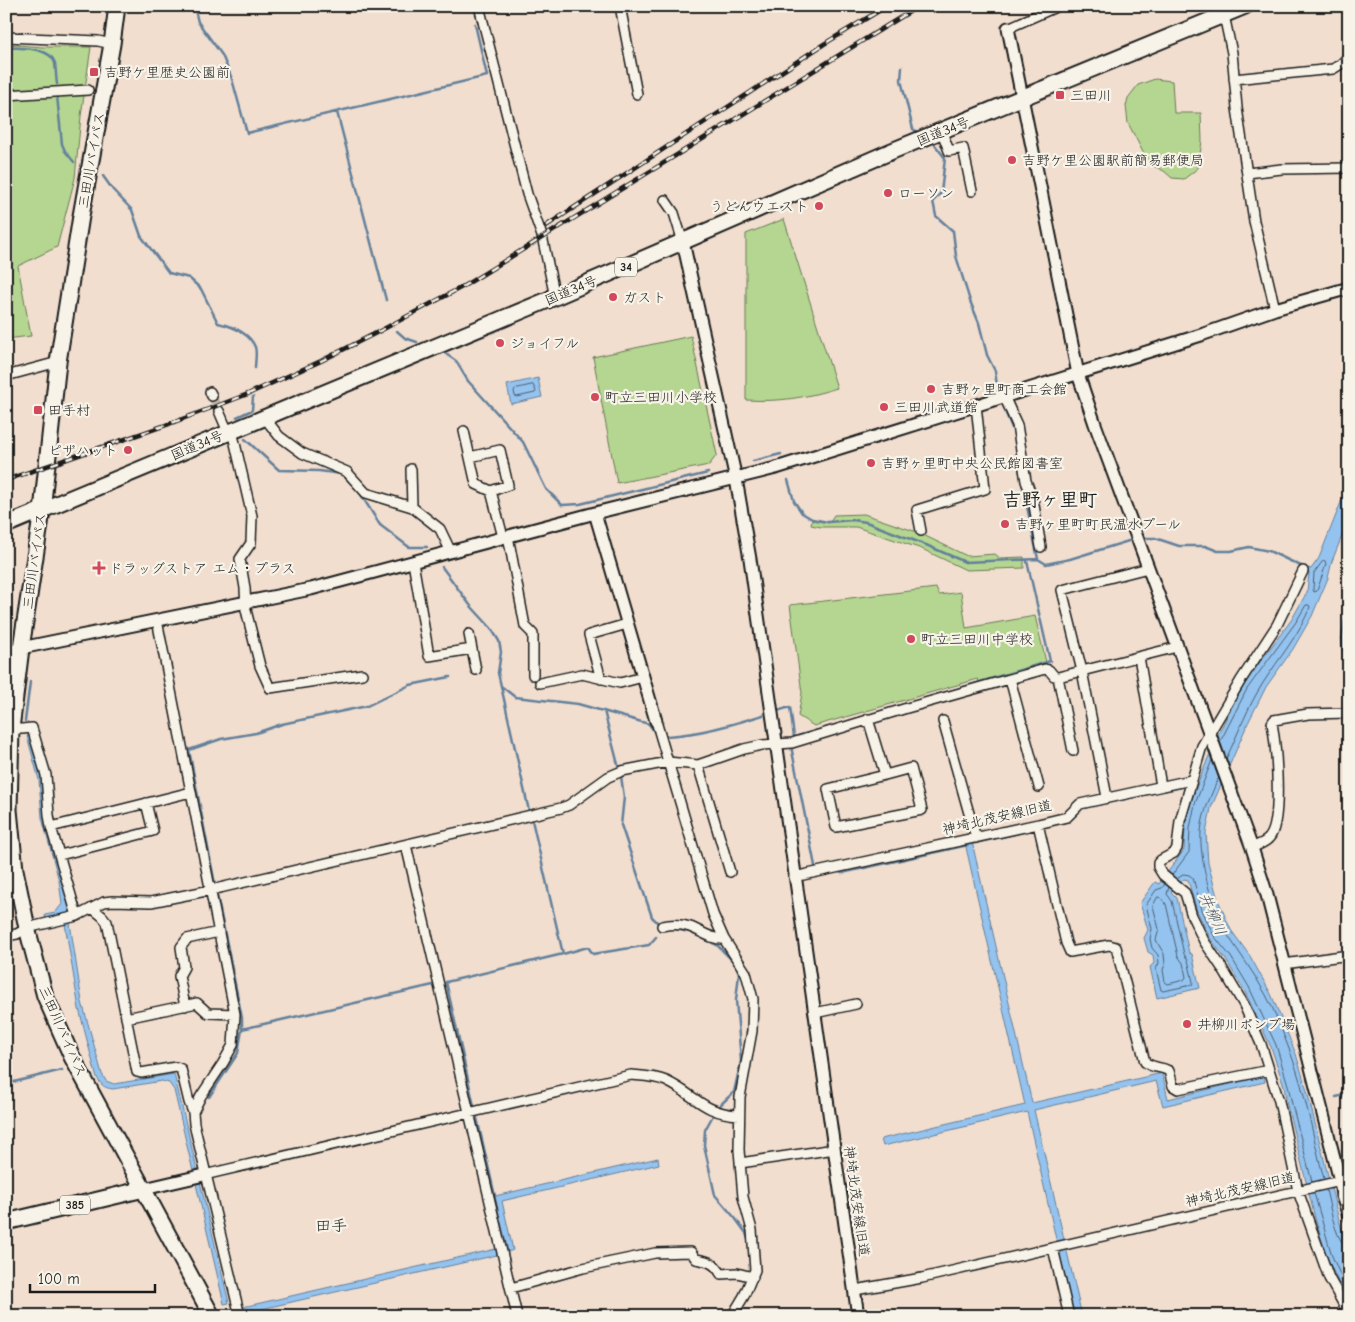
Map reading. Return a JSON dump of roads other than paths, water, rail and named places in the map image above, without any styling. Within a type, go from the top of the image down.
[{"type":"highway","name":"三田川バイパス","points":[[117,6],[58,362],[42,511],[14,650],[9,829],[27,928],[45,996],[72,1057],[212,1316]]},
{"type":"highway","name":"国道34号","points":[[6,525],[555,297],[1227,11],[1245,6]]},
{"type":"highway","name":"385","points":[[6,1222],[144,1189]]},
{"type":"street","points":[[479,6],[527,194],[542,236],[555,297]]},
{"type":"street","points":[[1058,6],[1008,28],[1078,374],[1252,848],[1341,1180],[1342,1196],[1349,1216]]},
{"type":"street","points":[[622,7],[637,94]]},
{"type":"street","points":[[1227,11],[1234,79],[1254,221],[1275,309]]},
{"type":"street","points":[[6,37],[98,41],[112,44]]},
{"type":"street","points":[[1234,79],[1333,69],[1349,56]]},
{"type":"street","points":[[6,95],[88,90]]},
{"type":"street","points":[[942,132],[949,151],[963,148],[972,191]]},
{"type":"street","points":[[1247,173],[1282,169],[1349,168]]},
{"type":"street","points":[[665,200],[674,213],[683,242],[736,479],[750,559],[794,877]]},
{"type":"street","points":[[14,650],[311,589],[595,513],[736,479],[1078,374],[1201,335],[1275,309],[1349,288]]},
{"type":"street","points":[[6,376],[58,362]]},
{"type":"street","points":[[1004,396],[1017,425],[1026,482],[1033,499],[1041,547]]},
{"type":"street","points":[[921,531],[917,510],[985,489],[976,405]]},
{"type":"street","points":[[219,410],[234,439],[252,516],[251,542],[240,559],[245,588],[245,603],[260,666],[270,688],[362,674]]},
{"type":"street","points":[[264,417],[279,436],[287,442],[302,453],[347,472],[366,493],[412,507],[440,530],[451,552]]},
{"type":"street","points":[[464,431],[476,484],[491,491],[508,485],[500,450],[470,457]]},
{"type":"street","points":[[411,469],[412,507]]},
{"type":"street","points":[[491,491],[506,537],[525,626],[532,634],[533,675]]},
{"type":"street","points":[[595,513],[713,914],[724,939],[746,973],[753,999],[752,1030],[740,1097],[739,1114],[743,1197],[754,1241],[755,1259],[744,1296],[732,1316]]},
{"type":"street","points":[[414,562],[429,656],[472,649]]},
{"type":"street","points":[[1108,797],[1082,671],[1062,590],[1148,568]]},
{"type":"street","points":[[1303,571],[1277,625],[1241,680],[1211,738],[1202,746],[1180,821],[1177,848],[1174,853],[1158,863],[1159,871],[1185,894],[1192,916],[1204,941],[1244,1005],[1261,1044],[1279,1101],[1301,1190],[1328,1278],[1349,1314]]},
{"type":"street","points":[[158,620],[235,1014],[233,1045],[193,1112]]},
{"type":"street","points":[[601,679],[589,635],[627,624]]},
{"type":"street","points":[[469,634],[476,670]]},
{"type":"street","points":[[6,936],[17,934],[27,928],[77,916],[104,902],[112,900],[151,902],[211,890],[560,808],[568,805],[619,772],[668,762],[698,765],[762,745],[792,743],[1045,669],[1058,677],[1177,647]]},
{"type":"street","points":[[1139,656],[1161,786]]},
{"type":"street","points":[[540,683],[582,674],[620,683],[643,677]]},
{"type":"street","points":[[1058,677],[1073,750]]},
{"type":"street","points":[[1010,679],[1039,787]]},
{"type":"street","points":[[1252,848],[1268,840],[1272,833],[1276,816],[1276,744],[1272,723],[1274,720],[1308,714],[1349,713]]},
{"type":"street","points":[[868,720],[885,775]]},
{"type":"street","points":[[943,721],[976,838]]},
{"type":"street","points":[[11,729],[32,728],[46,775],[51,827],[77,916]]},
{"type":"street","points":[[698,765],[730,872]]},
{"type":"street","points":[[911,768],[922,810],[836,827],[828,789],[885,775],[911,768]]},
{"type":"street","name":"神埼北茂安線旧道","points":[[858,1316],[794,877],[1067,817],[1080,804],[1191,780]]},
{"type":"street","points":[[51,827],[191,792]]},
{"type":"street","points":[[60,855],[153,831],[146,803]]},
{"type":"street","points":[[1038,824],[1070,952],[1109,945],[1116,947],[1145,1062],[1151,1067],[1163,1067],[1169,1071],[1173,1086],[1178,1089],[1270,1070]]},
{"type":"street","points":[[406,845],[517,1316]]},
{"type":"street","points":[[92,908],[107,922],[136,1072],[140,1074],[176,1067],[181,1069],[188,1102],[193,1112],[200,1176],[240,1316]]},
{"type":"street","points":[[662,926],[671,924],[690,927],[718,940],[724,939]]},
{"type":"street","points":[[184,1006],[179,976],[184,967],[181,947],[187,939],[219,932]]},
{"type":"street","points":[[1284,964],[1349,955]]},
{"type":"street","points":[[126,1018],[197,1003],[208,1012],[235,1014]]},
{"type":"street","points":[[815,1013],[856,1004]]},
{"type":"street","points":[[144,1189],[631,1075],[664,1080],[715,1111],[739,1114]]},
{"type":"street","points":[[740,1163],[835,1149]]},
{"type":"street","name":"神埼北茂安線旧道","points":[[855,1290],[922,1278],[1059,1247],[1341,1180]]},
{"type":"street","points":[[1059,1247],[1069,1316]]},
{"type":"street","points":[[511,1288],[583,1268],[655,1254],[691,1252],[696,1259],[708,1261],[716,1265],[722,1274],[750,1276]]},
{"type":"water","points":[[538,378],[542,397],[511,404],[507,385]]},
{"type":"water","name":"井柳川","points":[[1349,482],[1349,519],[1332,561],[1328,578],[1312,616],[1293,649],[1266,687],[1247,725],[1211,808],[1206,833],[1208,863],[1218,900],[1231,930],[1250,956],[1271,994],[1296,1054],[1340,1224],[1349,1247],[1349,1305],[1327,1258],[1315,1218],[1284,1086],[1271,1047],[1244,990],[1210,938],[1197,911],[1188,880],[1184,879],[1171,892],[1177,898],[1189,953],[1192,954],[1200,988],[1157,998],[1150,967],[1154,963],[1153,955],[1148,952],[1144,938],[1148,930],[1140,903],[1155,882],[1159,884],[1184,850],[1185,827],[1190,803],[1215,741],[1242,686],[1292,619],[1307,592],[1309,573],[1306,571],[1308,568],[1311,569],[1319,558]]},
{"type":"water","points":[[31,735],[43,777],[45,816],[71,914],[46,920],[45,915],[55,913],[62,904],[59,881],[42,818],[39,780],[27,736]]},
{"type":"water","points":[[972,842],[1032,1103],[1162,1073],[1168,1099],[1264,1076],[1265,1082],[1163,1106],[1156,1081],[1034,1110],[1082,1316],[1074,1316],[1060,1256],[1060,1247],[1056,1239],[1027,1112],[883,1146],[881,1139],[1025,1105],[965,843]]},
{"type":"water","points":[[70,923],[82,1002],[102,1074],[106,1081],[114,1084],[174,1074],[229,1303],[224,1304],[174,1090],[169,1083],[162,1081],[113,1089],[107,1088],[102,1085],[96,1075],[79,1009],[65,924]]},
{"type":"water","points":[[658,1158],[659,1164],[502,1201],[513,1250],[508,1252],[495,1196]]},
{"type":"water","points":[[496,1249],[497,1255],[244,1313],[243,1307]]},
{"type":"waterway","points":[[194,6],[198,22],[222,55],[232,79],[247,133],[487,76],[475,24]]},
{"type":"waterway","points":[[6,47],[34,49],[47,54],[55,63],[57,84]]},
{"type":"waterway","points":[[902,67],[901,80],[913,129],[916,131]]},
{"type":"waterway","points":[[57,96],[62,144],[74,162]]},
{"type":"waterway","points":[[337,112],[386,300]]},
{"type":"waterway","points":[[935,145],[945,158],[941,193],[933,201],[936,216],[953,231],[956,256],[979,323],[987,355],[995,371],[997,386]]},
{"type":"waterway","points":[[103,176],[132,210],[141,236],[169,273],[189,278],[201,289],[218,323],[249,337],[256,352],[255,368]]},
{"type":"waterway","points":[[397,331],[405,338],[417,342]]},
{"type":"waterway","points":[[446,354],[456,361],[468,381],[523,442],[546,489],[562,505],[580,504],[708,473]]},
{"type":"waterway","points":[[237,417],[252,410],[253,397]]},
{"type":"waterway","points":[[1005,411],[1014,433]]},
{"type":"waterway","points":[[245,439],[279,470],[319,471],[342,474],[360,493],[380,525],[409,547],[427,547]]},
{"type":"waterway","points":[[753,461],[781,454]]},
{"type":"waterway","points":[[1019,468],[1038,559]]},
{"type":"waterway","points":[[788,480],[794,501],[802,513],[812,519],[828,522],[853,520],[866,522],[965,562],[1038,559],[1046,564],[1070,559],[1135,539]]},
{"type":"waterway","points":[[1140,538],[1155,538],[1179,546],[1205,546],[1218,551],[1231,551],[1249,547],[1269,551],[1303,567]]},
{"type":"waterway","points":[[930,697],[1050,661],[1027,561]]},
{"type":"waterway","points":[[442,567],[470,605],[491,628],[499,641],[501,652],[498,673],[501,686],[515,697],[578,704],[649,724],[656,734]]},
{"type":"waterway","points":[[1348,707],[1342,638],[1349,593]]},
{"type":"waterway","points":[[6,606],[9,606],[12,622],[11,635]]},
{"type":"waterway","points":[[215,884],[189,750],[221,739],[256,733],[282,724],[367,706],[410,685],[450,677]]},
{"type":"waterway","points":[[25,721],[30,682]]},
{"type":"waterway","points":[[501,686],[529,811]]},
{"type":"waterway","points":[[777,711],[790,707],[794,737],[851,721]]},
{"type":"waterway","points":[[604,711],[621,776],[624,797],[621,825],[652,917],[661,926]]},
{"type":"waterway","points":[[667,736],[727,726],[763,715]]},
{"type":"waterway","points":[[791,746],[816,871]]},
{"type":"waterway","points":[[1047,826],[1069,821],[1082,808],[1182,787]]},
{"type":"waterway","points":[[474,1106],[446,982],[563,954],[532,820]]},
{"type":"waterway","points":[[971,844],[1028,831]]},
{"type":"waterway","points":[[837,871],[842,873],[968,845]]},
{"type":"waterway","points":[[209,1097],[238,1053],[242,1029],[242,1018],[217,895]]},
{"type":"waterway","points":[[6,928],[10,927]]},
{"type":"waterway","points":[[675,929],[690,932],[717,945],[736,964],[739,974],[736,1000],[741,1061],[734,1092],[717,1108],[705,1130],[704,1145],[715,1195],[746,1233],[749,1243]]},
{"type":"waterway","points":[[563,954],[588,947],[593,954],[649,945],[656,937]]},
{"type":"waterway","points":[[242,1029],[433,985]]},
{"type":"waterway","points":[[6,1084],[62,1070]]},
{"type":"waterway","points":[[1336,1097],[1349,1094]]},
{"type":"waterway","points":[[477,1118],[495,1196]]},
{"type":"waterway","points":[[738,1298],[744,1285]]},
{"type":"tunnel","points":[[212,396],[219,411]]},
{"type":"railway","points":[[546,226],[824,44],[887,6]]},
{"type":"railway","points":[[6,480],[169,424],[248,394],[321,361],[378,332],[462,287],[919,6]]},
{"type":"place","name":"吉野ケ里歴史公園前","points":[[94,72]]},
{"type":"place","name":"三田川","points":[[1060,95]]},
{"type":"place","name":"吉野ケ里公園駅前簡易郵便局","points":[[1012,160]]},
{"type":"place","name":"ローソン","points":[[888,193]]},
{"type":"place","name":"うどんウエスト","points":[[819,206]]},
{"type":"place","name":"ガスト","points":[[613,297]]},
{"type":"place","name":"ジョイフル","points":[[500,343]]},
{"type":"place","name":"吉野ヶ里町商工会館","points":[[931,389]]},
{"type":"place","name":"町立三田川小学校","points":[[595,397]]},
{"type":"place","name":"三田川武道館","points":[[884,407]]},
{"type":"place","name":"田手村","points":[[38,410]]},
{"type":"place","name":"ピザハット","points":[[128,450]]},
{"type":"place","name":"吉野ヶ里町中央公民館図書室","points":[[871,463]]},
{"type":"place","name":"吉野ヶ里町町民温水プール","points":[[1005,524]]},
{"type":"place","name":"ドラッグストア エム・プラス","points":[[99,568]]},
{"type":"place","name":"町立三田川中学校","points":[[911,639]]},
{"type":"place","name":"井柳川ポンプ場","points":[[1187,1024]]},
{"type":"district","name":"吉野ヶ里町","points":[[1050,499]]},
{"type":"district","name":"田手","points":[[331,1225]]}]
